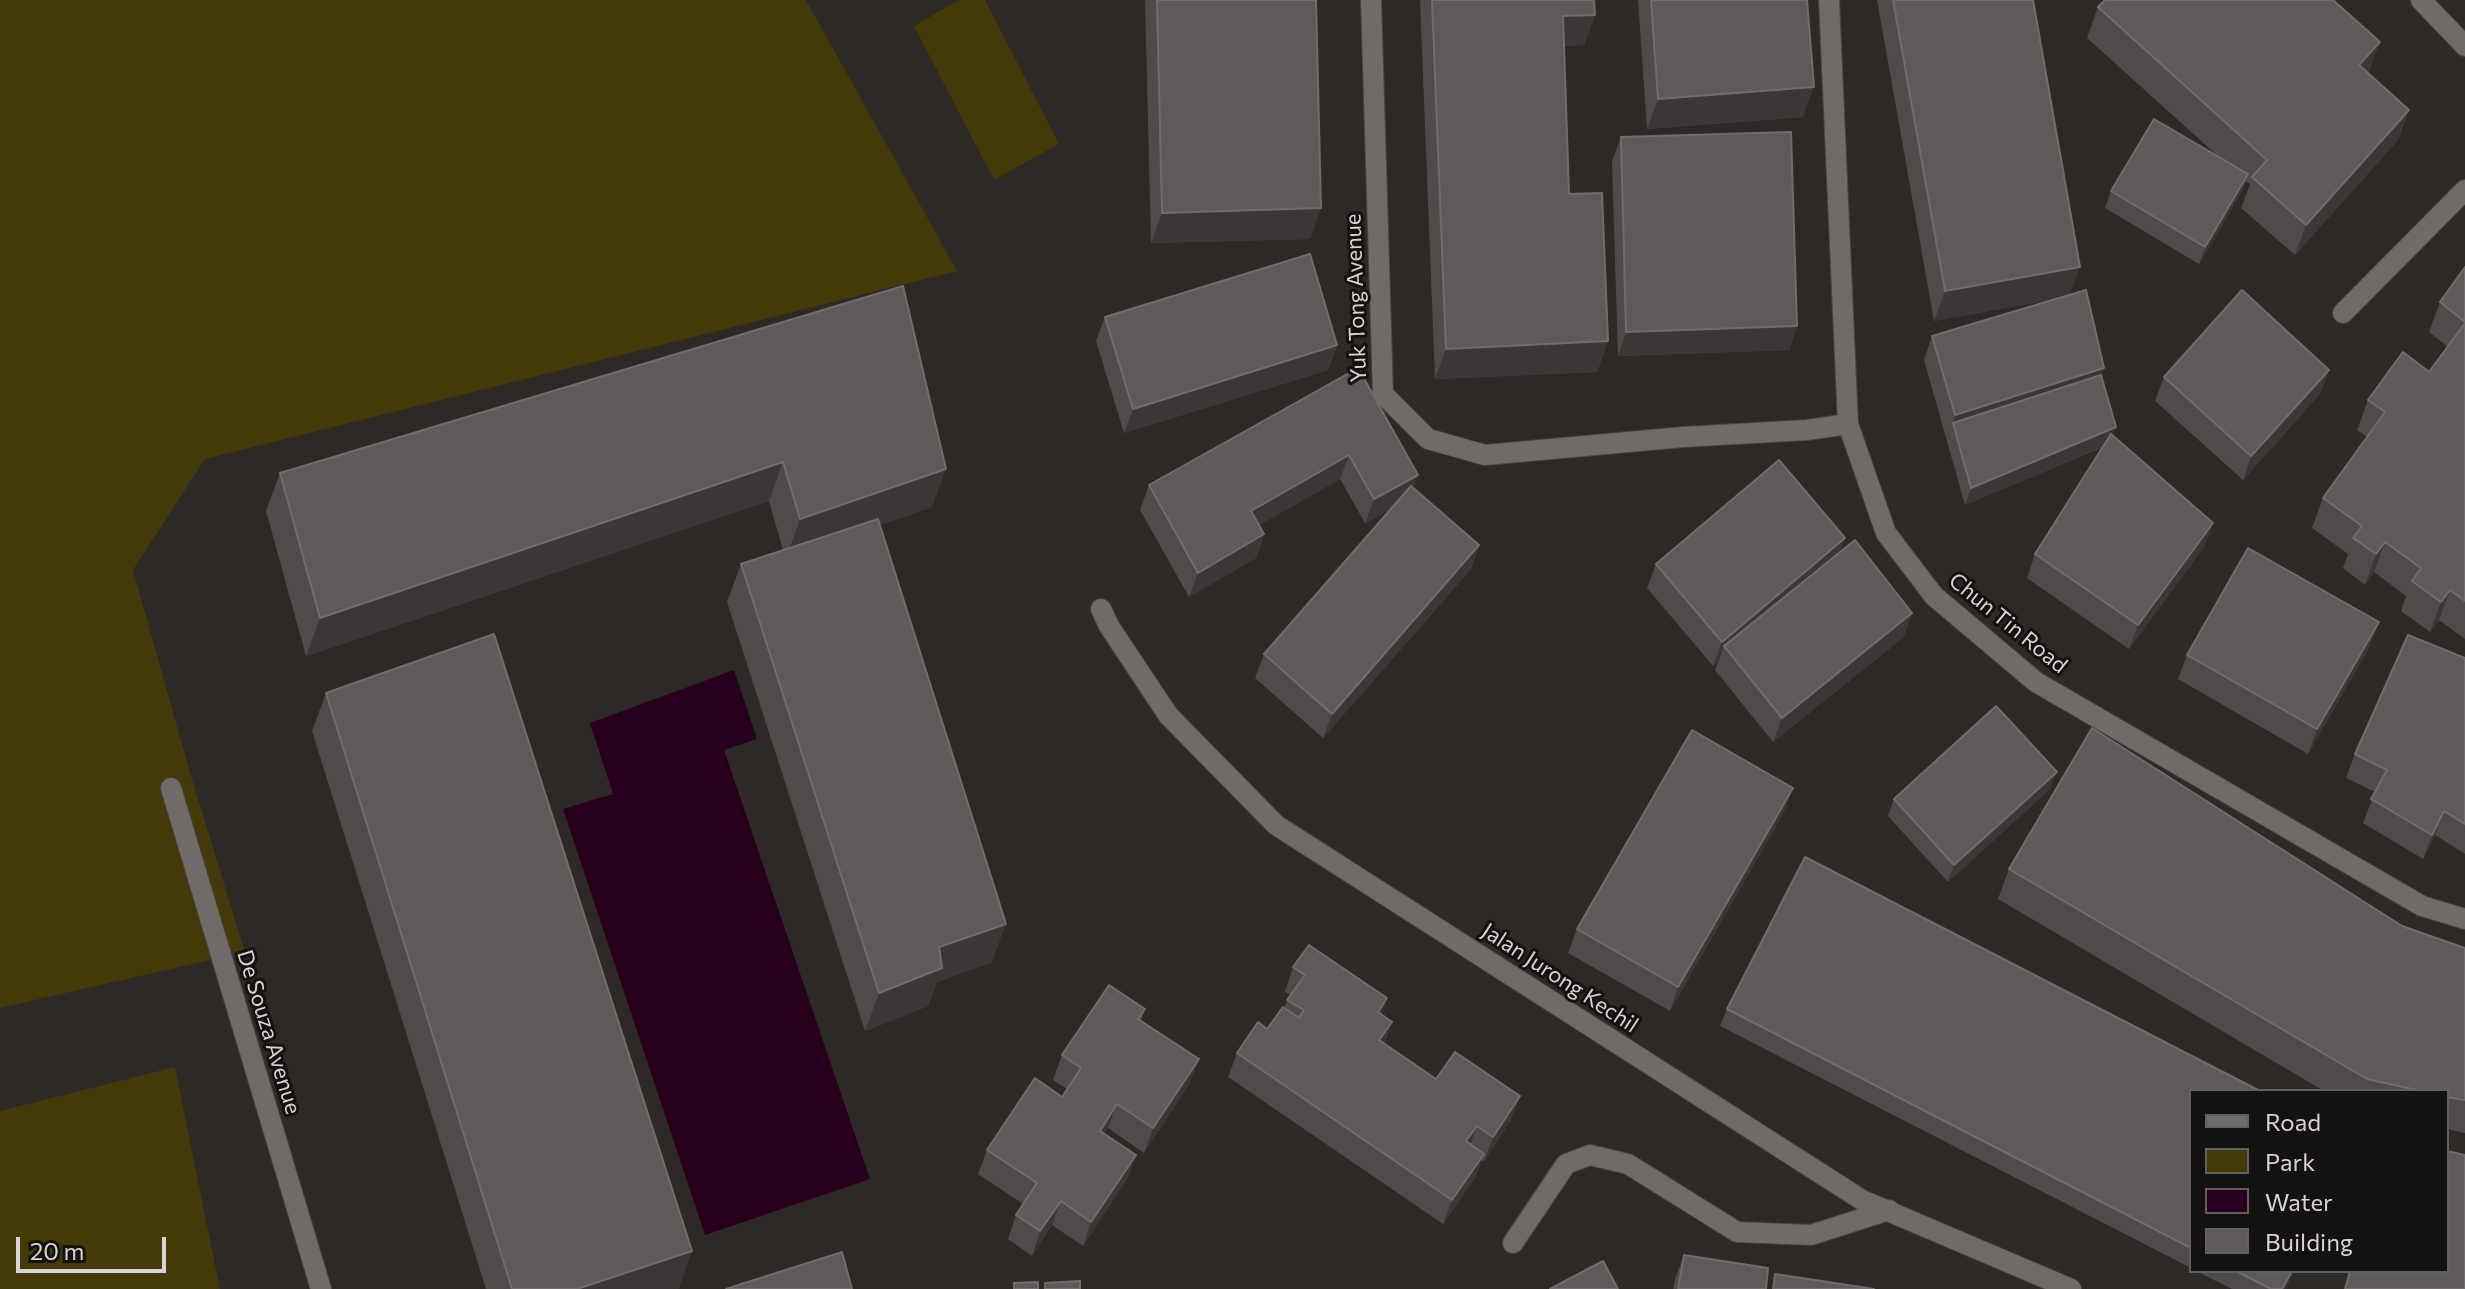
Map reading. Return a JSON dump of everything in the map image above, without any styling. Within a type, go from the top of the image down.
[{"type":"street","name":"Yuk Tong Avenue","points":[[1371,0],[1383,394],[1428,439],[1485,455],[1683,437],[1807,430],[1848,424]]},
{"type":"street","name":"Chun Tin Road","points":[[1829,0],[1848,424],[1886,533],[1934,596],[2036,682],[2422,906],[2465,919]]},
{"type":"street","points":[[2421,0],[2465,46]]},
{"type":"street","points":[[2343,313],[2465,190]]},
{"type":"street","name":"Jalan Jurong Kechil","points":[[1101,609],[1168,715],[1276,825],[1862,1200],[2071,1289]]},
{"type":"street","name":"De Souza Avenue","points":[[171,788],[321,1289]]},
{"type":"street","points":[[1513,1243],[1566,1164],[1590,1155],[1628,1164],[1737,1232],[1811,1235],[1889,1210]]},
{"type":"green space","points":[[0,0],[806,0],[957,271],[205,459],[133,570],[245,952],[0,1008]]},
{"type":"green space","points":[[959,0],[985,0],[1059,144],[994,180],[914,26]]},
{"type":"green space","points":[[175,1067],[220,1289],[0,1289],[0,1111]]},
{"type":"water","points":[[734,670],[757,739],[724,750],[870,1179],[705,1235],[563,809],[613,794],[590,723]]},
{"type":"building","points":[[1157,0],[1316,0],[1321,208],[1162,213]]},
{"type":"building","points":[[1432,0],[1594,0],[1595,15],[1563,16],[1569,194],[1602,193],[1608,341],[1446,349]]},
{"type":"building","points":[[1651,0],[1807,0],[1814,87],[1658,99]]},
{"type":"building","points":[[1893,0],[2033,0],[2080,267],[1945,291]]},
{"type":"building","points":[[2105,0],[2333,0],[2380,42],[2359,65],[2409,110],[2306,225],[2252,177],[2267,160],[2098,7]]},
{"type":"building","points":[[2154,119],[2248,174],[2205,247],[2111,191]]},
{"type":"building","points":[[1791,132],[1797,326],[1626,332],[1621,137]]},
{"type":"building","points":[[1310,254],[1337,345],[1133,409],[1105,317]]},
{"type":"building","points":[[2465,267],[2465,322],[2440,302]]},
{"type":"building","points":[[903,286],[946,469],[800,519],[783,462],[320,618],[280,473]]},
{"type":"building","points":[[2086,290],[2104,368],[1955,415],[1932,336]]},
{"type":"building","points":[[2242,290],[2329,370],[2251,456],[2164,377]]},
{"type":"building","points":[[2465,323],[2465,601],[2450,590],[2441,602],[2412,581],[2421,568],[2385,542],[2376,554],[2353,538],[2362,526],[2323,498],[2385,412],[2368,400],[2403,352],[2429,372]]},
{"type":"building","points":[[1358,368],[1418,475],[1374,499],[1349,455],[1251,511],[1264,534],[1198,573],[1149,485]]},
{"type":"building","points":[[2101,375],[2116,427],[1971,488],[1953,423]]},
{"type":"building","points":[[2111,434],[2213,523],[2138,625],[2035,554]]},
{"type":"building","points":[[1779,460],[1845,538],[1722,642],[1656,564]]},
{"type":"building","points":[[1411,486],[1479,545],[1332,714],[1264,654]]},
{"type":"building","points":[[878,519],[1006,924],[939,947],[942,968],[879,993],[741,564]]},
{"type":"building","points":[[1855,540],[1912,613],[1782,718],[1724,646]]},
{"type":"building","points":[[2248,548],[2379,622],[2317,729],[2187,655]]},
{"type":"building","points":[[494,634],[692,1251],[577,1289],[512,1289],[326,693]]},
{"type":"building","points":[[2408,635],[2465,658],[2465,824],[2444,811],[2432,835],[2371,799],[2387,770],[2355,754]]},
{"type":"building","points":[[1996,706],[2057,772],[1954,865],[1894,799]]},
{"type":"building","points":[[2092,728],[2402,926],[2465,948],[2465,1100],[2449,1097],[2449,1089],[2412,1089],[2367,1079],[2009,869]]},
{"type":"building","points":[[1692,730],[1793,788],[1678,987],[1577,929]]},
{"type":"building","points":[[1805,857],[2256,1089],[2189,1089],[2189,1247],[1727,1009]]},
{"type":"building","points":[[1309,945],[1387,998],[1378,1012],[1392,1022],[1379,1040],[1436,1079],[1455,1052],[1520,1096],[1493,1137],[1477,1126],[1466,1141],[1484,1154],[1452,1200],[1237,1053],[1258,1022],[1267,1029],[1283,1007],[1299,1018],[1304,1010],[1287,1000],[1305,975],[1293,967]]},
{"type":"building","points":[[1109,985],[1145,1009],[1138,1019],[1199,1059],[1153,1128],[1117,1104],[1100,1131],[1136,1155],[1091,1222],[1061,1201],[1040,1231],[1016,1215],[1037,1183],[987,1150],[1035,1078],[1062,1097],[1081,1068],[1062,1055]]},
{"type":"building","points":[[2449,1151],[2465,1155],[2465,1289],[2345,1289],[2349,1273],[2449,1273]]},
{"type":"building","points":[[842,1252],[852,1289],[726,1289]]},
{"type":"building","points":[[1684,1255],[1768,1268],[1766,1289],[1678,1289]]},
{"type":"building","points":[[1603,1261],[1618,1289],[1550,1289]]},
{"type":"building","points":[[2240,1273],[2291,1273],[2282,1289],[2271,1289]]},
{"type":"building","points":[[1775,1274],[1874,1289],[1773,1289]]},
{"type":"building","points":[[1080,1281],[1080,1289],[1045,1289],[1045,1283]]},
{"type":"building","points":[[1038,1282],[1038,1289],[1014,1289],[1014,1283]]}]
